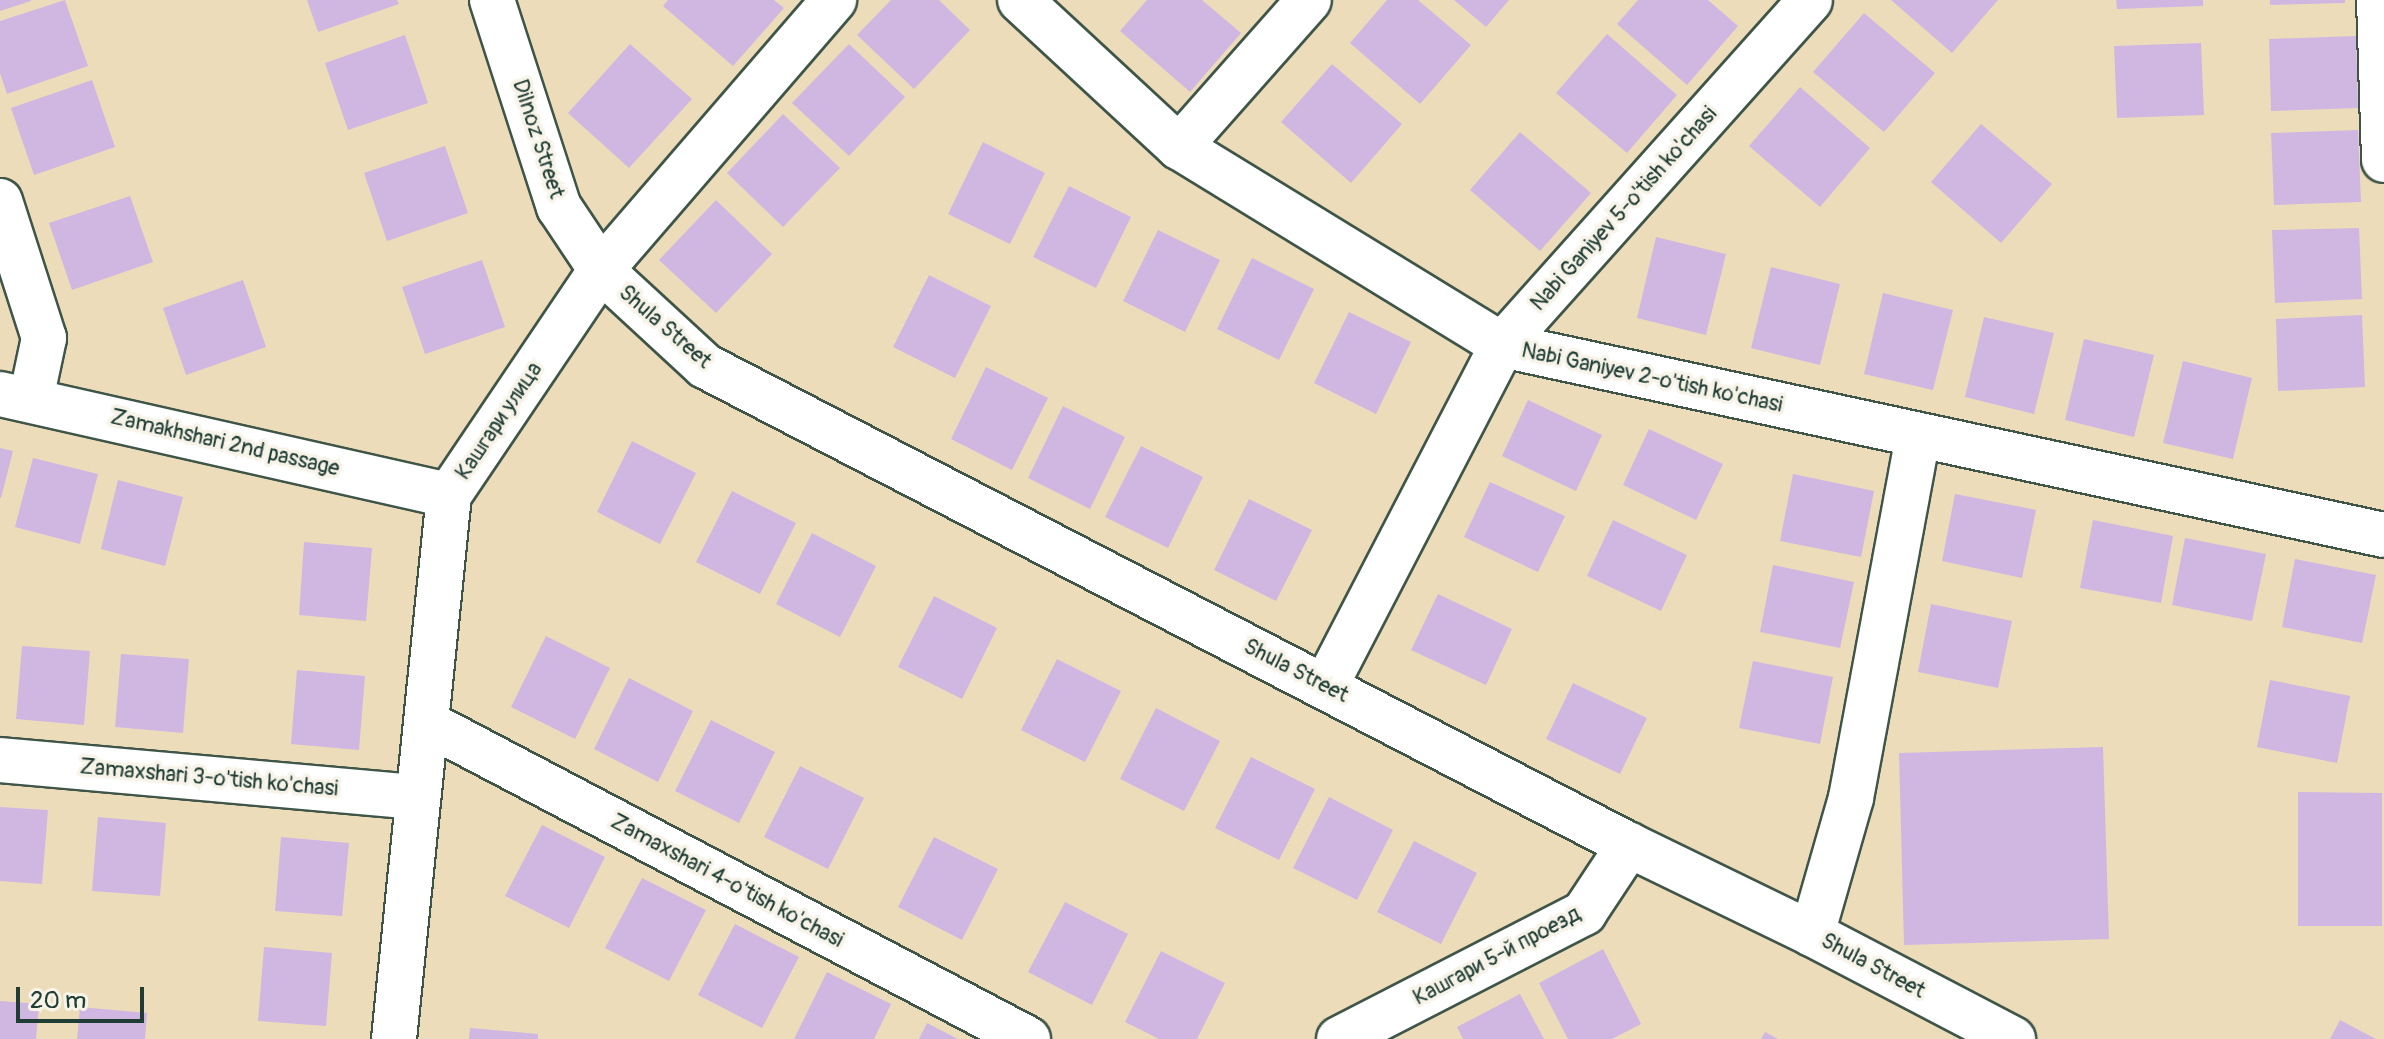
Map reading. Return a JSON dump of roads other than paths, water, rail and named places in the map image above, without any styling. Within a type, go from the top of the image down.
[{"type":"street","name":"Dilnoz Street","points":[[492,0],[559,207],[601,270]]},
{"type":"street","name":"Кашгари улица","points":[[394,1039],[449,495],[601,270],[834,0]]},
{"type":"street","name":"Nabi Ganiyev 2-o'tish ko'chasi","points":[[1020,0],[1179,147],[1502,345],[2384,535]]},
{"type":"street","points":[[1179,147],[1309,0]]},
{"type":"street","name":"Nabi Ganiyev 5-o'tish ko'chasi","points":[[1325,687],[1502,345],[1810,0]]},
{"type":"street","points":[[2379,0],[2384,160]]},
{"type":"street","points":[[0,201],[44,338],[16,396]]},
{"type":"street","name":"Shula Street","points":[[601,270],[705,366],[1629,845],[1812,934],[2013,1039]]},
{"type":"street","name":"Zamakhshari 2nd passage","points":[[16,396],[449,495]]},
{"type":"street","points":[[1812,934],[1851,798],[1918,435]]},
{"type":"street","name":"Zamaxshari 4-o'tish ko'chasi","points":[[427,723],[1028,1039]]},
{"type":"street","name":"Zamaxshari 3-o'tish ko'chasi","points":[[0,760],[417,797]]},
{"type":"street","name":"Кашгари 5-й проезд","points":[[1339,1039],[1584,913],[1629,845]]}]
